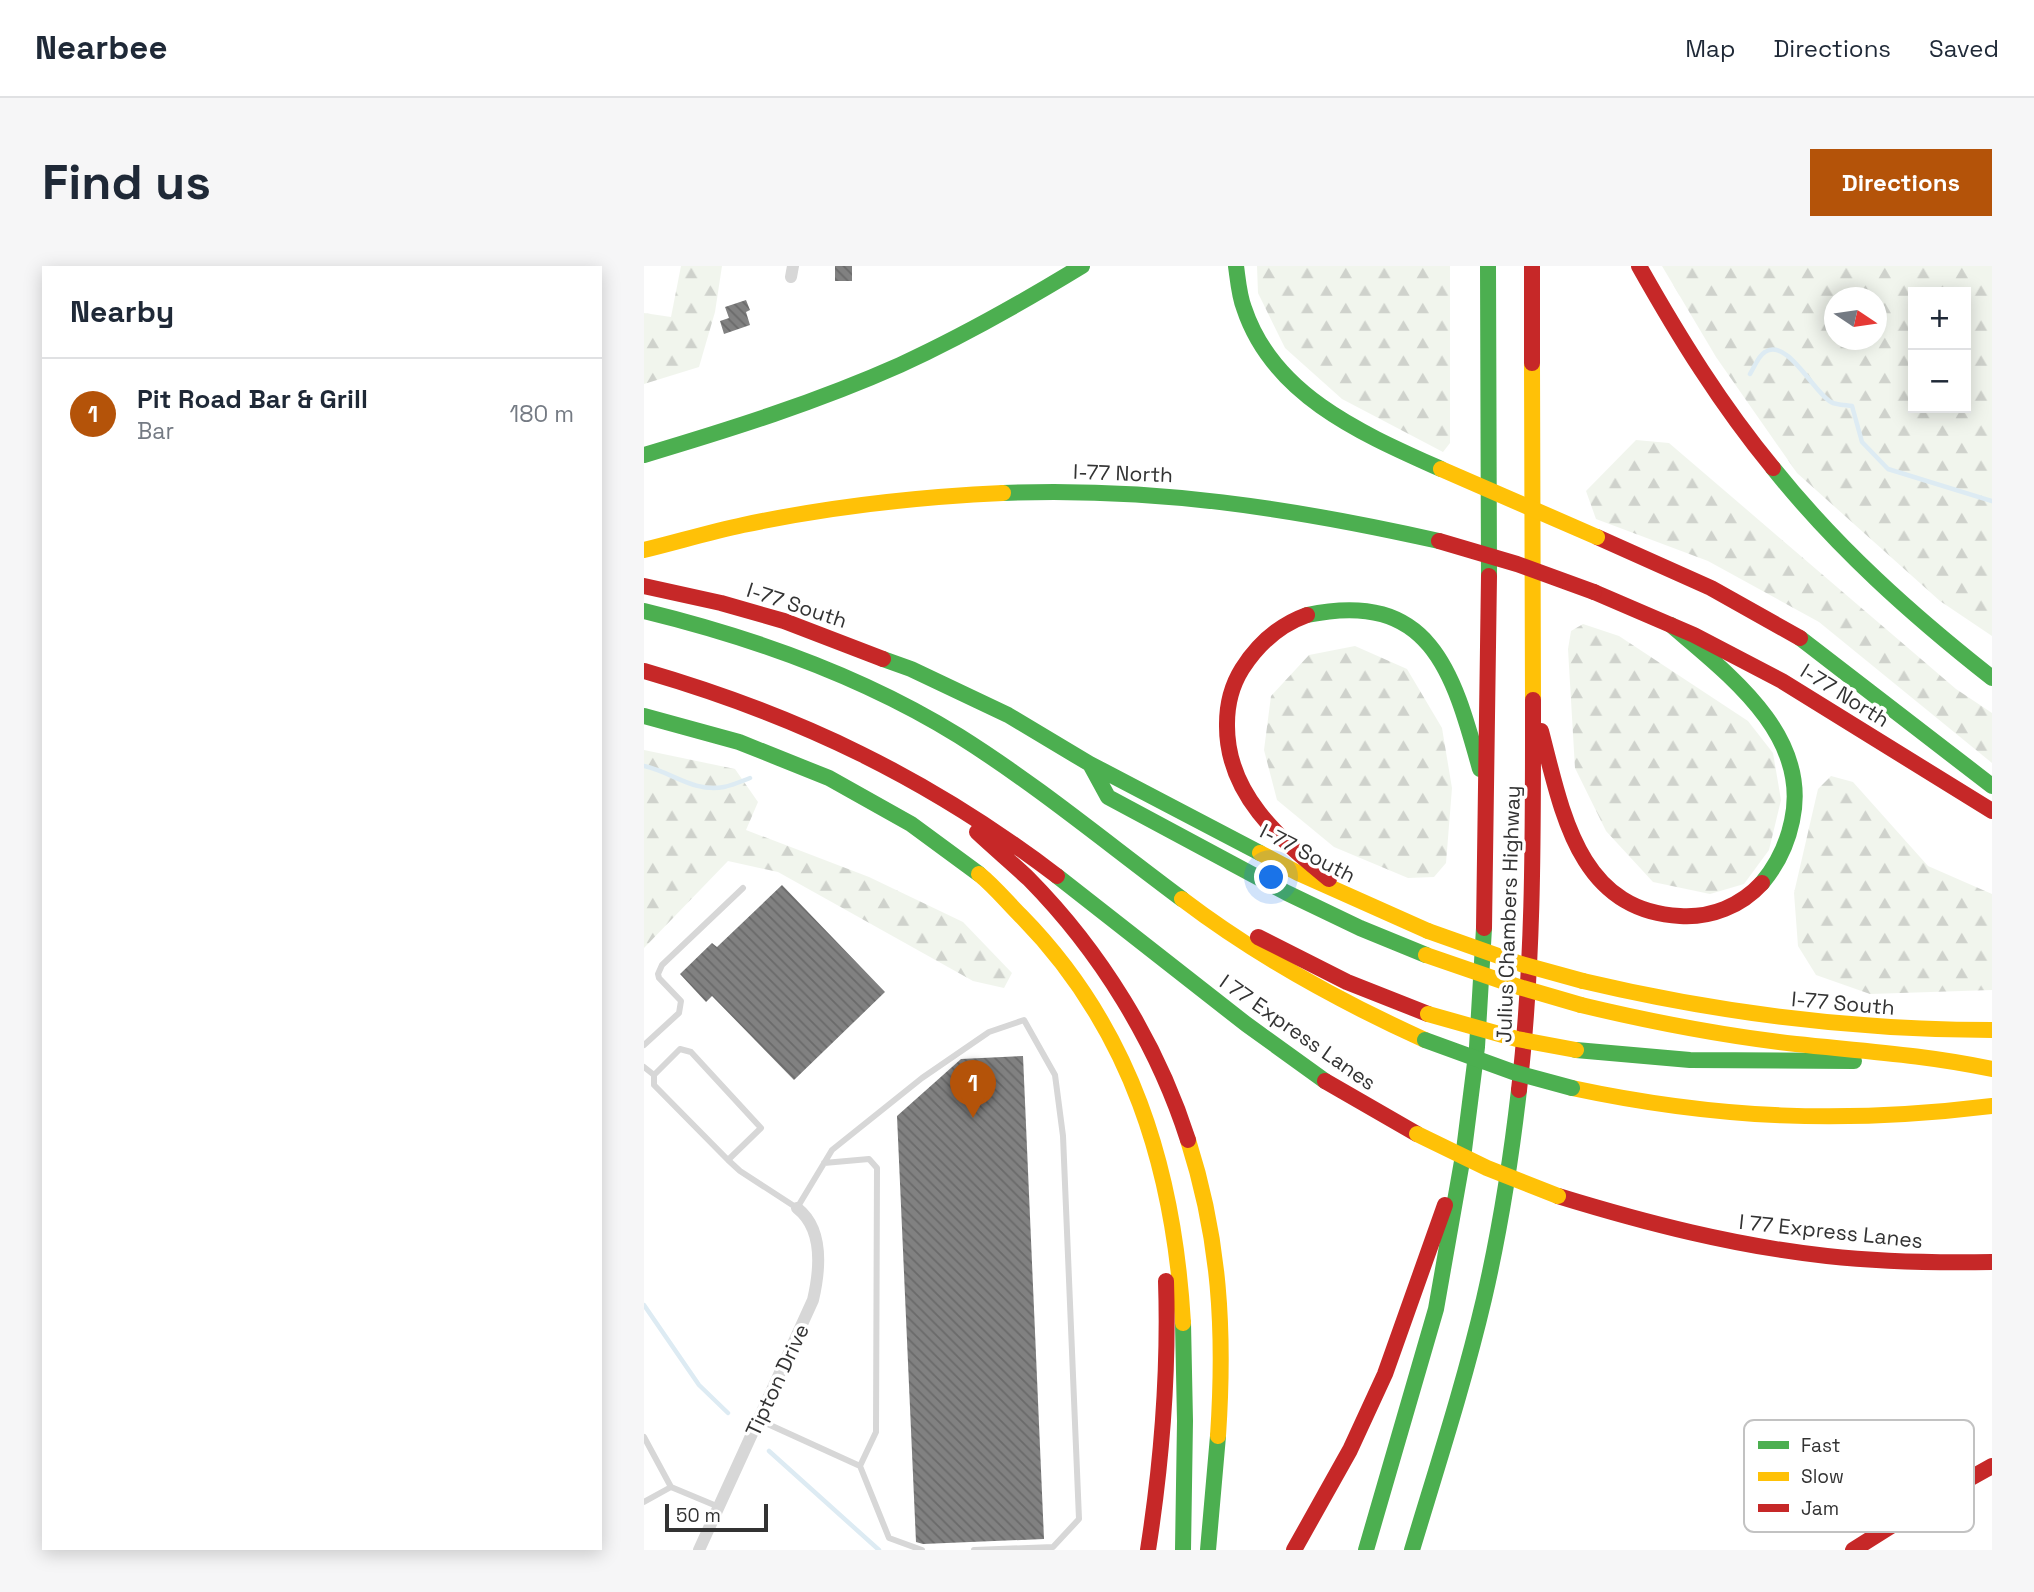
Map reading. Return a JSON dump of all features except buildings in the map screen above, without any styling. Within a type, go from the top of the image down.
[{"type":"highway","points":[[644,455],[773,414],[898,365],[1003,312],[1082,266]]},
{"type":"highway","points":[[1236,266],[1241,299],[1250,328],[1265,355],[1289,382],[1316,405],[1340,421],[1391,446],[1721,592],[1795,634],[1992,786]]},
{"type":"highway","name":"Julius Chambers Highway","points":[[1366,1550],[1436,1309],[1464,1150],[1477,1047],[1484,919],[1489,670],[1488,266]]},
{"type":"highway","name":"Julius Chambers Highway","points":[[1412,1550],[1466,1368],[1490,1272],[1519,1105],[1532,920],[1532,266]]},
{"type":"highway","points":[[1639,266],[1713,390],[1793,494],[1878,583],[1940,638],[1992,678]]},
{"type":"highway","name":"I-77 North","points":[[644,550],[751,524],[850,506],[951,495],[1051,492],[1156,494],[1255,505],[1359,522],[1439,541],[1517,564],[1594,592],[1671,625],[1783,681],[1992,811]]},
{"type":"highway","name":"I-77 South","points":[[644,586],[784,621],[890,660],[1007,715],[1090,764],[1352,899],[1510,961],[1654,998],[1764,1017],[1875,1027],[1992,1030]]},
{"type":"highway","points":[[1352,899],[1290,847],[1256,811],[1240,785],[1230,759],[1226,722],[1232,690],[1244,662],[1264,639],[1303,615],[1348,607],[1379,613],[1415,631],[1434,650],[1449,675],[1463,711],[1485,789]]},
{"type":"highway","name":"I 77 Express Lanes","points":[[644,611],[776,647],[897,700],[958,735],[1019,776],[1164,886],[1287,970],[1345,1003],[1425,1040],[1513,1072],[1572,1088],[1684,1110],[1777,1118],[1883,1117],[1992,1106]]},
{"type":"highway","points":[[1533,699],[1568,827],[1583,859],[1603,884],[1613,894],[1640,909],[1668,916],[1698,916],[1737,904],[1765,881],[1784,854],[1795,816],[1793,776],[1784,746],[1764,713],[1737,683],[1671,625]]},
{"type":"highway","name":"I 77 Express Lanes","points":[[644,671],[783,717],[888,766],[972,815],[1031,856],[1220,1005],[1304,1066],[1347,1095],[1417,1134],[1487,1168],[1558,1196],[1662,1227],[1770,1250],[1888,1261],[1992,1262]]},
{"type":"highway","points":[[644,716],[716,735],[811,770],[896,813],[969,863],[1030,922],[1079,985],[1123,1061],[1156,1147],[1172,1216],[1182,1304],[1183,1550]]},
{"type":"highway","points":[[1090,764],[1108,797],[1300,899],[1426,955],[1519,987],[1649,1021],[1735,1036],[1947,1059],[1992,1069]]},
{"type":"highway","points":[[888,766],[988,841],[1051,902],[1087,945],[1120,994],[1168,1086],[1199,1175],[1212,1234],[1219,1290],[1222,1339],[1220,1407],[1208,1550]]},
{"type":"highway","points":[[1164,886],[1335,977],[1428,1014],[1507,1036],[1577,1050],[1633,1056],[1814,1062],[1947,1059]]},
{"type":"highway","points":[[1148,1550],[1158,1473],[1167,1346],[1166,1279],[1156,1147]]},
{"type":"highway","points":[[1294,1550],[1350,1450],[1385,1374],[1464,1150]]},
{"type":"highway","points":[[1974,1476],[1990,1466]]},
{"type":"highway","points":[[1419,1550],[1423,1515]]},
{"type":"highway","points":[[1853,1550],[1882,1532]]},
{"type":"street","name":"Tipton Drive","points":[[699,1550],[807,1315],[816,1285],[816,1234],[806,1216],[797,1208]]},
{"type":"lane","points":[[644,1045],[681,1007],[681,1001],[659,978],[662,965],[743,888]]},
{"type":"lane","points":[[644,1067],[653,1075],[654,1085],[728,1160],[740,1171],[797,1208],[832,1150],[922,1078],[989,1032],[1024,1020],[1055,1075],[1063,1136],[1079,1519],[1053,1547],[974,1550]]},
{"type":"lane","points":[[653,1075],[680,1049],[691,1052],[761,1128],[728,1160]]},
{"type":"lane","points":[[824,1163],[869,1159],[877,1168],[876,1432],[860,1466]]},
{"type":"lane","points":[[759,1420],[860,1466],[889,1538],[922,1550]]},
{"type":"lane","points":[[644,1437],[671,1487],[719,1507]]},
{"type":"lane","points":[[644,1502],[671,1487]]},
{"type":"green space","points":[[681,266],[722,266],[715,312],[699,367],[644,384],[644,313],[671,317]]},
{"type":"green space","points":[[1257,266],[1450,266],[1450,443],[1443,452],[1342,399],[1285,348],[1258,293]]},
{"type":"green space","points":[[1662,266],[1992,266],[1992,636],[1940,601],[1797,473],[1716,357]]},
{"type":"green space","points":[[1636,440],[1669,443],[1956,689],[1992,713],[1992,763],[1819,622],[1708,561],[1596,519],[1586,491]]},
{"type":"green space","points":[[1583,624],[1619,636],[1748,721],[1773,753],[1781,800],[1769,850],[1744,884],[1710,894],[1653,882],[1606,831],[1575,768],[1568,649],[1571,631]]},
{"type":"green space","points":[[1355,646],[1407,669],[1442,728],[1452,788],[1446,863],[1434,877],[1408,878],[1334,847],[1277,800],[1264,750],[1271,696],[1309,655]]},
{"type":"green space","points":[[644,750],[735,769],[758,802],[746,830],[869,877],[963,922],[1012,973],[1004,988],[973,981],[778,872],[728,861],[644,948]]},
{"type":"green space","points":[[1831,776],[1853,782],[1928,866],[1992,894],[1992,990],[1870,994],[1816,975],[1798,946],[1794,893],[1818,789]]},
{"type":"waterway","points":[[1750,374],[1765,352],[1773,349],[1782,352],[1800,368],[1824,397],[1831,402],[1852,406],[1862,442],[1888,469],[1992,501]]},
{"type":"waterway","points":[[644,766],[703,787],[724,787],[750,778]]},
{"type":"waterway","points":[[644,1305],[699,1385],[728,1413]]},
{"type":"waterway","points":[[769,1451],[879,1550]]},
{"type":"traffic: fast","points":[[644,455],[774,414],[900,365],[1038,293],[1082,266]]},
{"type":"traffic: fast","points":[[1236,266],[1242,303],[1258,339],[1276,365],[1299,388],[1352,426],[1441,469]]},
{"type":"traffic: fast","points":[[1488,266],[1489,576]]},
{"type":"traffic: fast","points":[[1773,468],[1823,526],[1876,579],[1992,678]]},
{"type":"traffic: fast","points":[[1003,493],[1114,493],[1223,502],[1330,519],[1439,541]]},
{"type":"traffic: fast","points":[[1307,615],[1349,610],[1382,614],[1409,626],[1430,646],[1446,670],[1459,700],[1480,769]]},
{"type":"traffic: fast","points":[[644,611],[726,633],[807,661],[922,715],[1016,774],[1182,899]]},
{"type":"traffic: fast","points":[[1671,625],[1717,664],[1760,709],[1777,734],[1789,761],[1795,790],[1792,821],[1781,854],[1762,883]]},
{"type":"traffic: fast","points":[[1800,638],[1992,786]]},
{"type":"traffic: fast","points":[[883,659],[911,669],[1008,715],[1090,764],[1260,853]]},
{"type":"traffic: fast","points":[[644,716],[739,742],[829,778],[911,824],[979,874]]},
{"type":"traffic: fast","points":[[1090,764],[1108,797],[1287,893],[1360,928],[1426,955]]},
{"type":"traffic: fast","points":[[1057,876],[1246,1024],[1325,1081]]},
{"type":"traffic: fast","points":[[1366,1550],[1436,1309],[1464,1150],[1477,1047],[1484,928]]},
{"type":"traffic: fast","points":[[1425,1040],[1513,1072],[1572,1088]]},
{"type":"traffic: fast","points":[[1576,1050],[1690,1060],[1854,1061]]},
{"type":"traffic: fast","points":[[1412,1550],[1459,1394],[1484,1299],[1504,1195],[1519,1090]]},
{"type":"traffic: fast","points":[[1183,1323],[1183,1550]]},
{"type":"traffic: fast","points":[[1208,1550],[1218,1436]]},
{"type":"traffic: slow","points":[[1532,363],[1533,700]]},
{"type":"traffic: slow","points":[[1441,469],[1597,537]]},
{"type":"traffic: slow","points":[[644,550],[731,528],[807,513],[904,500],[1003,493]]},
{"type":"traffic: slow","points":[[1260,853],[1298,873],[1428,931]]},
{"type":"traffic: slow","points":[[979,874],[1059,959],[1091,1005],[1118,1053],[1140,1103],[1157,1156],[1178,1266],[1183,1323]]},
{"type":"traffic: slow","points":[[1182,899],[1240,940],[1299,976],[1361,1010],[1425,1040]]},
{"type":"traffic: slow","points":[[1428,931],[1521,964],[1583,981]]},
{"type":"traffic: slow","points":[[1426,955],[1581,1005]]},
{"type":"traffic: slow","points":[[1583,981],[1735,1011],[1888,1027],[1992,1030]]},
{"type":"traffic: slow","points":[[1581,1005],[1742,1037],[1919,1057],[1992,1069]]},
{"type":"traffic: slow","points":[[1428,1014],[1517,1039],[1576,1050]]},
{"type":"traffic: slow","points":[[1572,1088],[1678,1106],[1781,1115],[1885,1115],[1992,1106]]},
{"type":"traffic: slow","points":[[1417,1134],[1487,1168],[1558,1196]]},
{"type":"traffic: slow","points":[[1188,1140],[1207,1214],[1218,1286],[1221,1360],[1218,1436]]},
{"type":"traffic: jam","points":[[1532,266],[1532,363]]},
{"type":"traffic: jam","points":[[1639,266],[1702,370],[1773,468]]},
{"type":"traffic: jam","points":[[1597,537],[1711,588],[1800,638]]},
{"type":"traffic: jam","points":[[1439,541],[1517,564],[1594,592]]},
{"type":"traffic: jam","points":[[1484,928],[1489,576]]},
{"type":"traffic: jam","points":[[644,586],[721,603],[784,621],[883,659]]},
{"type":"traffic: jam","points":[[1594,592],[1694,635],[1782,681],[1992,811]]},
{"type":"traffic: jam","points":[[1307,615],[1270,636],[1238,675],[1228,710],[1229,749],[1235,772],[1259,812],[1274,830],[1329,879]]},
{"type":"traffic: jam","points":[[644,671],[756,708],[860,754],[960,809],[1057,876]]},
{"type":"traffic: jam","points":[[1519,1090],[1530,944],[1533,700]]},
{"type":"traffic: jam","points":[[1541,731],[1557,793],[1580,852],[1597,876],[1618,896],[1646,910],[1692,916],[1725,909],[1745,898],[1762,883]]},
{"type":"traffic: jam","points":[[977,832],[1029,879],[1055,907],[1124,1000],[1160,1068],[1188,1140]]},
{"type":"traffic: jam","points":[[1258,937],[1347,982],[1428,1014]]},
{"type":"traffic: jam","points":[[1325,1081],[1417,1134]]},
{"type":"traffic: jam","points":[[1558,1196],[1691,1232],[1793,1252],[1889,1261],[1992,1262]]},
{"type":"traffic: jam","points":[[1294,1550],[1350,1450],[1385,1374],[1445,1205]]},
{"type":"traffic: jam","points":[[1148,1550],[1163,1416],[1166,1281]]},
{"type":"traffic: jam","points":[[1974,1476],[1992,1466]]},
{"type":"traffic: jam","points":[[1853,1550],[1882,1532]]},
{"type":"place","name":"Pit Road Bar & Grill","points":[[973,1118]]}]
